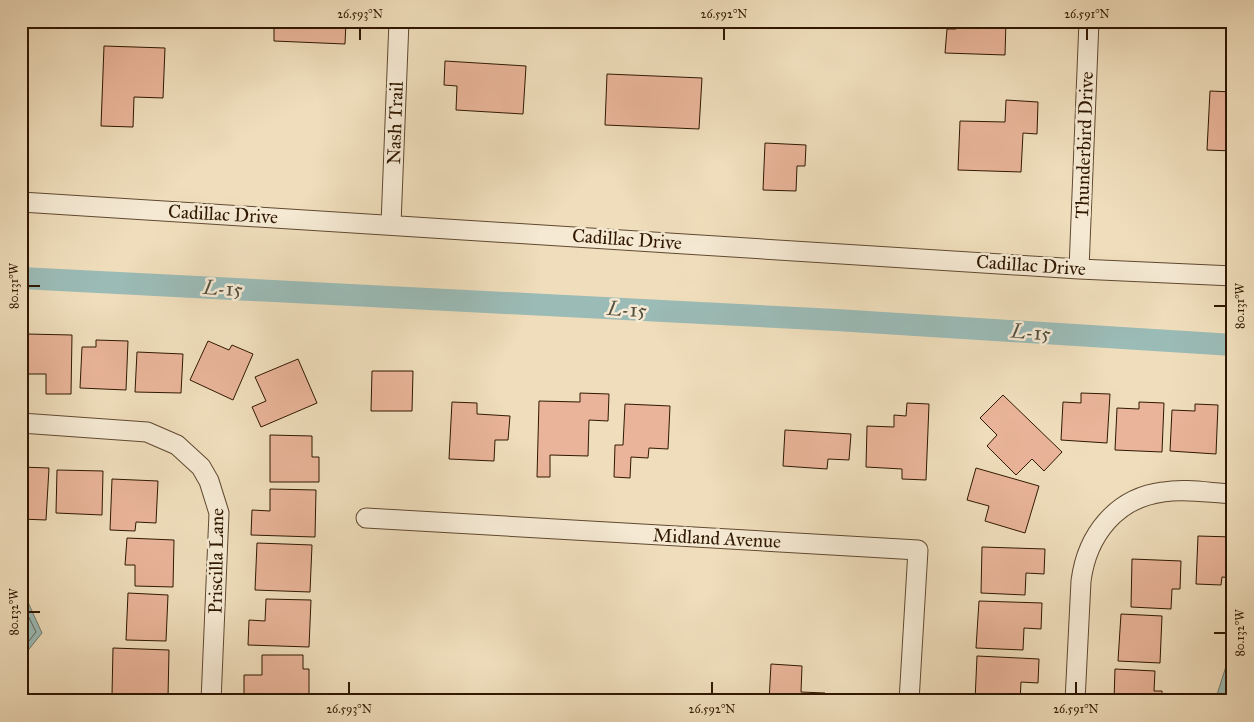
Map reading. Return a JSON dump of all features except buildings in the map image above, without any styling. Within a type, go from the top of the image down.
[{"type":"street","name":"Nash Trail","points":[[391,224],[399,21]]},
{"type":"street","name":"Thunderbird Drive","points":[[1079,269],[1089,21]]},
{"type":"street","name":"Cadillac Drive","points":[[21,202],[1079,269],[1233,276]]},
{"type":"street","name":"Priscilla Lane","points":[[21,423],[147,432],[177,445],[201,467],[209,481],[219,513],[211,701]]},
{"type":"street","points":[[1074,701],[1080,581],[1083,563],[1096,533],[1119,509],[1148,494],[1181,491],[1233,494]]},
{"type":"street","name":"Midland Avenue","points":[[366,518],[918,550],[909,701]]},
{"type":"water","points":[[21,595],[26,598],[42,633],[21,659]]},
{"type":"water","points":[[1233,657],[1233,701],[1215,701],[1228,660]]},
{"type":"waterway","name":"L-15","points":[[21,278],[836,320],[1233,345]]}]
